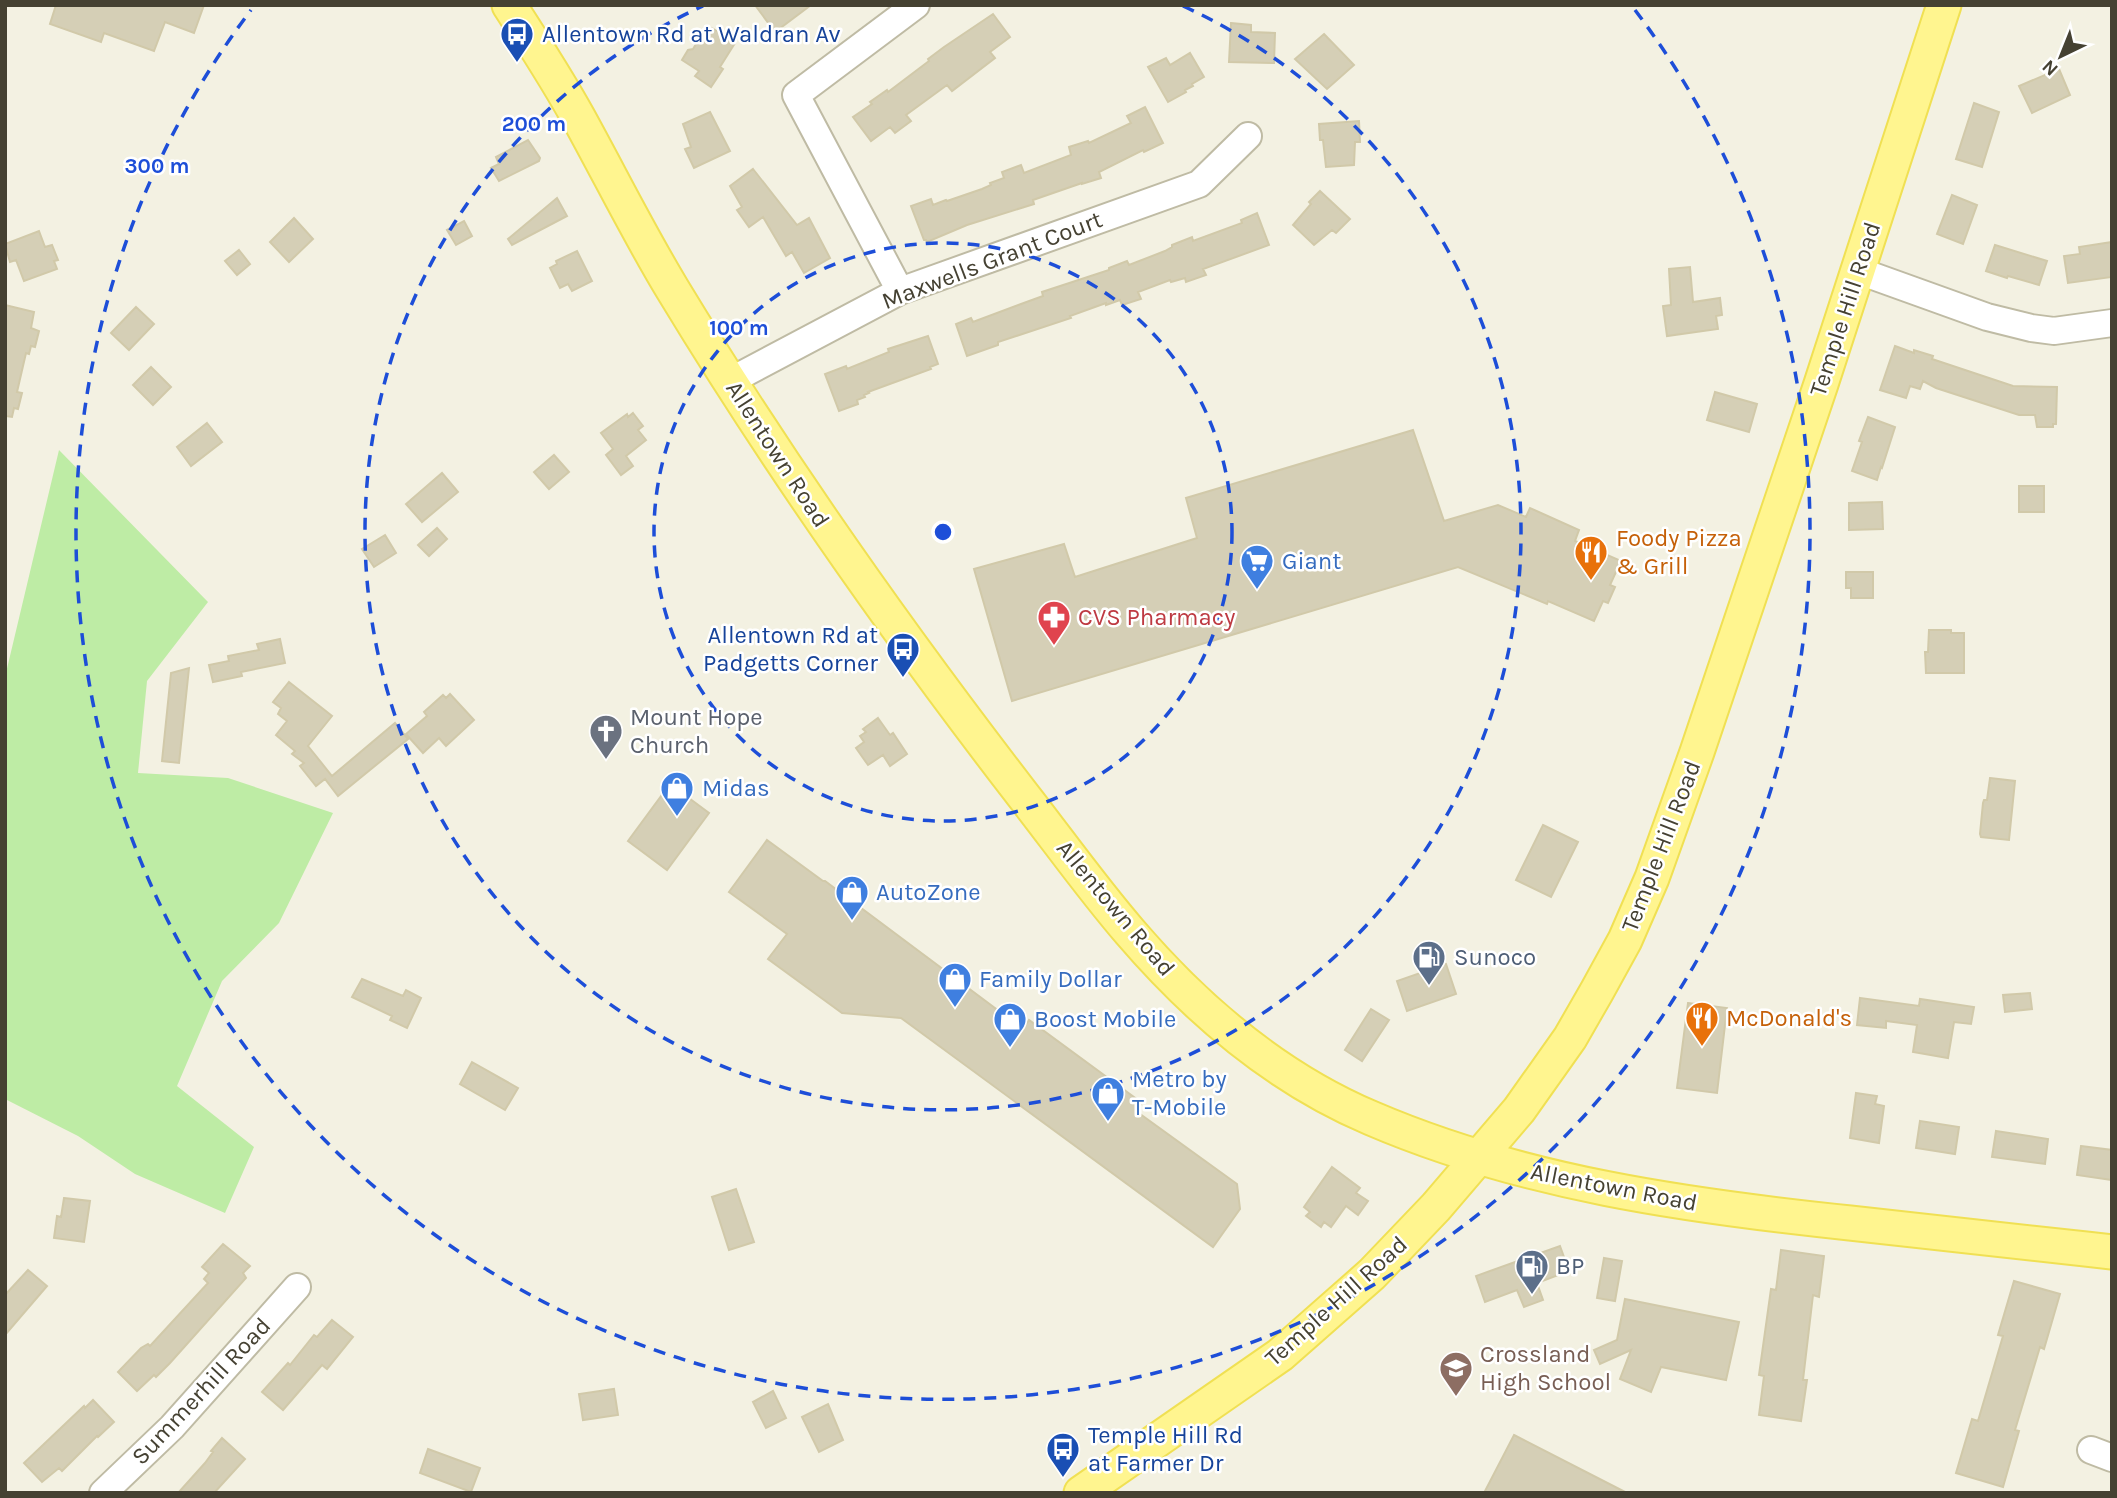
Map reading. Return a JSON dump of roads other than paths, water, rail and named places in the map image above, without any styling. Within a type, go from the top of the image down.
[{"type":"main road","name":"Allentown Road","points":[[509,5],[558,82],[648,246],[730,381],[852,565],[904,638],[1127,930],[1211,1015],[1247,1044],[1310,1087],[1352,1110],[1413,1136],[1519,1169],[1675,1201],[1763,1214],[2112,1252]]},
{"type":"main road","name":"Temple Hill Road","points":[[1081,1493],[1280,1354],[1372,1274],[1436,1207],[1519,1110],[1570,1038],[1625,940],[1701,740],[1859,271],[1944,5]]},
{"type":"street","points":[[900,291],[796,95],[916,5]]},
{"type":"street","name":"Maxwells Grant Court","points":[[730,381],[900,291],[1199,184],[1248,135]]},
{"type":"street","points":[[1859,271],[1987,317],[2032,328],[2054,331],[2112,323]]},
{"type":"street","name":"Summerhill Road","points":[[103,1493],[172,1427],[297,1287]]},
{"type":"place","name":"Allentown Rd at Waldran Av","points":[[517,64]]},
{"type":"place","name":"Foody Pizza & Grill","points":[[1591,582]]},
{"type":"place","name":"Giant","points":[[1257,591]]},
{"type":"place","name":"CVS Pharmacy","points":[[1054,647]]},
{"type":"place","name":"Allentown Rd at Padgetts Corner","points":[[903,679]]},
{"type":"place","name":"Mount Hope Church","points":[[606,761]]},
{"type":"place","name":"Midas","points":[[677,818]]},
{"type":"place","name":"AutoZone","points":[[852,922]]},
{"type":"place","name":"Sunoco","points":[[1429,987]]},
{"type":"place","name":"Family Dollar","points":[[955,1009]]},
{"type":"place","name":"McDonald's","points":[[1702,1048]]},
{"type":"place","name":"Boost Mobile","points":[[1010,1049]]},
{"type":"place","name":"Metro by T-Mobile","points":[[1108,1123]]},
{"type":"place","name":"BP","points":[[1532,1296]]},
{"type":"place","name":"Crossland High School","points":[[1456,1398]]},
{"type":"place","name":"Temple Hill Rd at Farmer Dr","points":[[1063,1479]]}]
